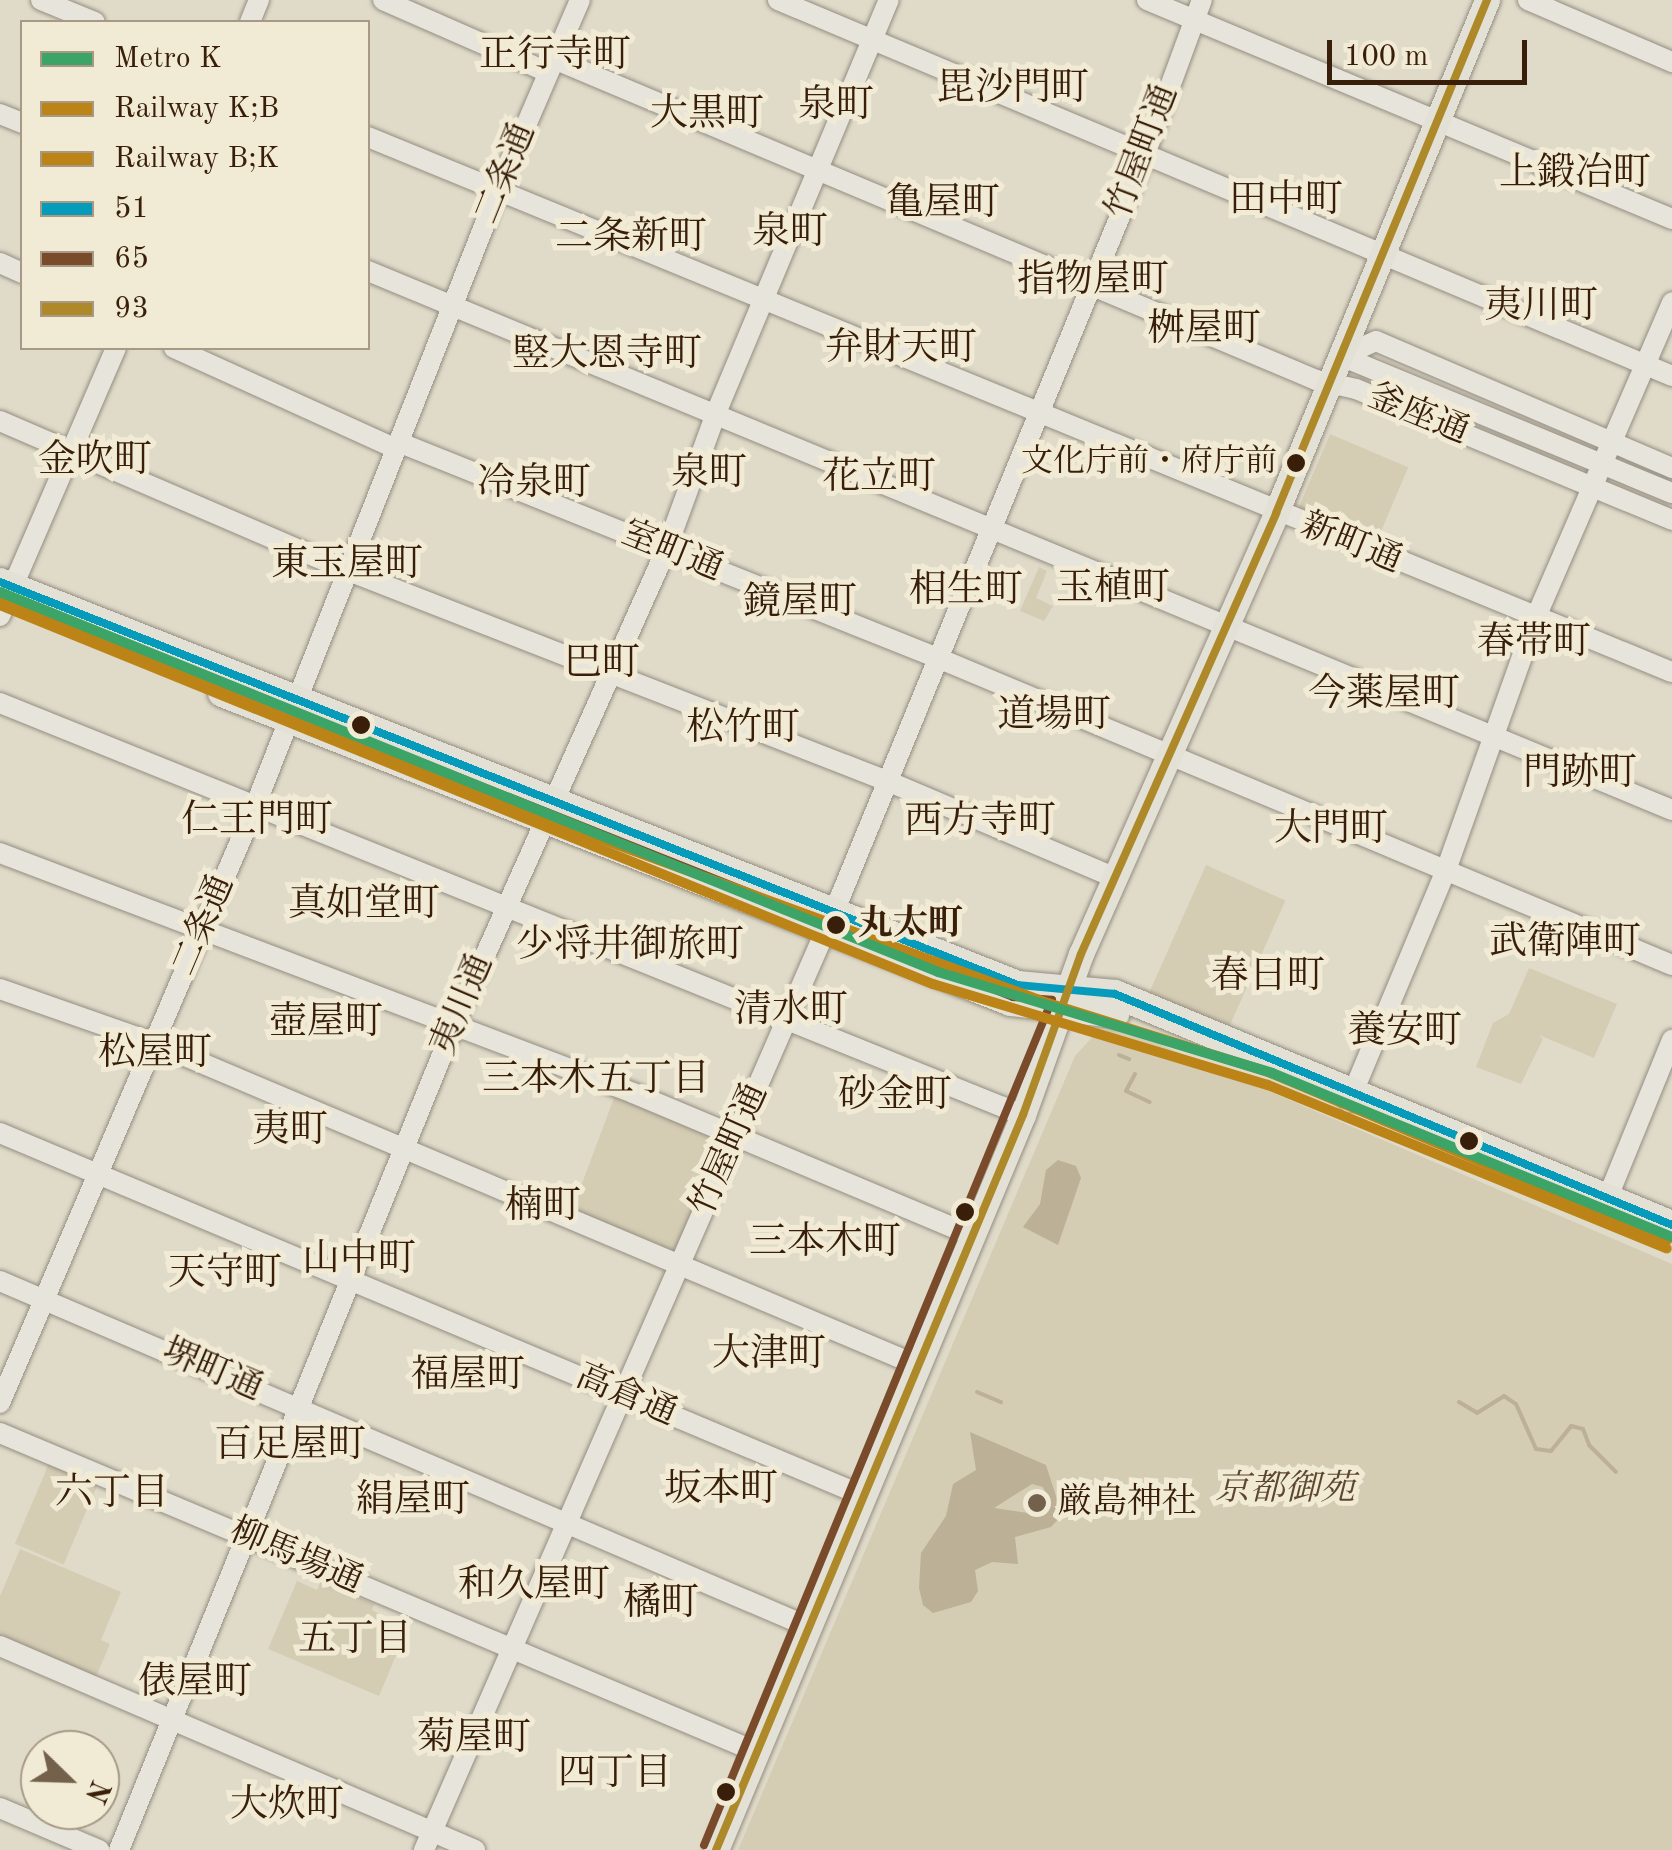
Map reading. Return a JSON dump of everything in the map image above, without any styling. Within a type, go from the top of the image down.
[{"type":"highway","points":[[4,598],[830,918],[1067,999],[1114,994],[1605,1204],[1672,1225]]},
{"type":"highway","points":[[1605,1204],[1672,1241]]},
{"type":"main road","points":[[716,1850],[1024,1115],[1116,878],[1276,514],[1487,0]]},
{"type":"street","points":[[41,0],[90,20]]},
{"type":"street","name":"釜座通","points":[[383,0],[818,170],[1330,384],[1428,419],[1672,520]]},
{"type":"street","name":"二条通","points":[[0,1403],[254,809],[402,444],[499,188],[580,0]]},
{"type":"street","points":[[778,0],[1672,376]]},
{"type":"street","name":"夷川通","points":[[119,1850],[455,1023],[548,806],[666,550],[716,413],[889,0]]},
{"type":"street","points":[[1146,0],[1198,10],[1438,120],[1672,219]]},
{"type":"street","points":[[1528,0],[1672,62]]},
{"type":"street","name":"竹屋町通","points":[[429,1841],[565,1522],[739,1136],[1144,155],[1198,10]]},
{"type":"street","name":"新町通","points":[[370,138],[499,188],[1276,514],[1672,672]]},
{"type":"street","points":[[370,273],[1672,810]]},
{"type":"street","points":[[1351,1098],[1445,873],[1536,617],[1598,463],[1672,302]]},
{"type":"street","name":"釜座通","points":[[1342,356],[1376,341],[1672,468]]},
{"type":"street","points":[[4,598],[115,350]]},
{"type":"street","name":"室町通","points":[[178,350],[392,447],[402,444],[937,659],[1672,965]]},
{"type":"street","name":"釜座通","points":[[1342,356],[1672,494]]},
{"type":"street","points":[[1428,419],[1439,396]]},
{"type":"street","points":[[0,420],[351,572],[1116,878]]},
{"type":"street","points":[[0,703],[254,809],[505,905],[1024,1115]]},
{"type":"street","points":[[0,853],[455,1023],[739,1136],[973,1236]]},
{"type":"street","points":[[0,989],[154,1043],[919,1366]]},
{"type":"street","points":[[1605,1204],[1672,1040]]},
{"type":"street","name":"高倉通","points":[[0,1133],[864,1496]]},
{"type":"street","name":"堺町通","points":[[0,1281],[809,1627]]},
{"type":"street","name":"柳馬場通","points":[[0,1433],[757,1752]]},
{"type":"street","points":[[0,1646],[172,1720],[429,1841],[475,1850]]},
{"type":"street","points":[[0,1808],[100,1850]]},
{"type":"green space","points":[[1330,434],[1408,467],[1376,543],[1298,509]]},
{"type":"green space","points":[[1039,567],[1047,571],[1036,598],[1053,606],[1044,621],[1020,611]]},
{"type":"green space","points":[[1206,865],[1285,900],[1229,1027],[1149,992]]},
{"type":"green space","points":[[1529,968],[1617,1004],[1594,1058],[1539,1035],[1543,1039],[1521,1084],[1476,1067],[1493,1023],[1509,1014]]},
{"type":"green space","name":"京都御苑","points":[[1124,1029],[1672,1264],[1672,1850],[738,1850],[1075,1056],[1097,1032]]},
{"type":"green space","points":[[623,1094],[727,1136],[674,1257],[572,1210],[614,1098]]},
{"type":"green space","points":[[50,1461],[99,1482],[64,1565],[15,1544]]},
{"type":"green space","points":[[20,1549],[121,1592],[101,1640],[110,1644],[95,1679],[0,1638],[0,1596]]},
{"type":"green space","points":[[297,1581],[317,1590],[321,1581],[374,1604],[372,1610],[407,1629],[379,1696],[268,1649]]},
{"type":"shaded area","points":[[1058,1160],[1076,1166],[1081,1178],[1058,1245],[1023,1227],[1040,1204],[1046,1170]]},
{"type":"shaded area","points":[[970,1432],[1046,1465],[1062,1515],[1051,1527],[1015,1537],[1018,1564],[992,1562],[975,1570],[978,1591],[971,1602],[933,1613],[923,1605],[919,1588],[921,1553],[946,1516],[953,1484],[976,1470]],"holes":[[[1032,1484],[1043,1487],[1048,1498],[1041,1515],[994,1508]]]},
{"type":"waterway","points":[[1119,1055],[1129,1059]]},
{"type":"waterway","points":[[1135,1074],[1126,1091],[1150,1102]]},
{"type":"waterway","points":[[977,1392],[1001,1402]]},
{"type":"waterway","points":[[1459,1402],[1477,1413],[1504,1396],[1516,1404],[1536,1449],[1551,1451],[1571,1426],[1583,1429],[1589,1445],[1616,1472]]},
{"type":"metro line","name":"K","points":[[0,592],[938,972],[1272,1073],[1672,1237]]},
{"type":"rail line","name":"B;K","points":[[0,597],[270,712],[544,818],[1048,1003],[1271,1073],[1667,1240]]},
{"type":"rail line","name":"K;B","points":[[0,605],[933,984],[1268,1085],[1667,1249]]},
{"type":"transit line","name":"93","points":[[716,1850],[1023,1115],[1081,954],[1276,513],[1487,0]]},
{"type":"transit line","name":"51","points":[[0,582],[1018,985],[1115,994],[1672,1225]]},
{"type":"transit line","name":"65","points":[[0,595],[1013,997],[1052,1000],[704,1845]]},
{"type":"place","name":"文化庁前・府庁前","points":[[1296,463]]},
{"type":"place","name":"丸太町","points":[[836,925]]},
{"type":"place","name":"厳島神社","points":[[1037,1503]]},
{"type":"district","name":"正行寺町","points":[[555,57]]},
{"type":"district","name":"毘沙門町","points":[[1013,90]]},
{"type":"district","name":"泉町","points":[[836,107]]},
{"type":"district","name":"大黒町","points":[[707,116]]},
{"type":"district","name":"上鍛冶町","points":[[1575,175]]},
{"type":"district","name":"田中町","points":[[1286,202]]},
{"type":"district","name":"亀屋町","points":[[943,205]]},
{"type":"district","name":"泉町","points":[[790,234]]},
{"type":"district","name":"二条新町","points":[[631,239]]},
{"type":"district","name":"指物屋町","points":[[1093,282]]},
{"type":"district","name":"夷川町","points":[[1541,308]]},
{"type":"district","name":"桝屋町","points":[[1204,331]]},
{"type":"district","name":"弁財天町","points":[[901,350]]},
{"type":"district","name":"竪大恩寺町","points":[[607,356]]},
{"type":"district","name":"金吹町","points":[[95,462]]},
{"type":"district","name":"泉町","points":[[709,475]]},
{"type":"district","name":"花立町","points":[[879,479]]},
{"type":"district","name":"冷泉町","points":[[534,485]]},
{"type":"district","name":"東玉屋町","points":[[347,566]]},
{"type":"district","name":"玉植町","points":[[1113,590]]},
{"type":"district","name":"相生町","points":[[966,592]]},
{"type":"district","name":"鏡屋町","points":[[800,604]]},
{"type":"district","name":"春帯町","points":[[1534,644]]},
{"type":"district","name":"巴町","points":[[602,665]]},
{"type":"district","name":"今薬屋町","points":[[1384,696]]},
{"type":"district","name":"道場町","points":[[1054,717]]},
{"type":"district","name":"松竹町","points":[[743,730]]},
{"type":"district","name":"門跡町","points":[[1580,775]]},
{"type":"district","name":"仁王門町","points":[[257,822]]},
{"type":"district","name":"西方寺町","points":[[980,823]]},
{"type":"district","name":"大門町","points":[[1331,831]]},
{"type":"district","name":"真如堂町","points":[[364,906]]},
{"type":"district","name":"武衛陣町","points":[[1565,944]]},
{"type":"district","name":"少将井御旅町","points":[[630,947]]},
{"type":"district","name":"春日町","points":[[1268,978]]},
{"type":"district","name":"清水町","points":[[791,1012]]},
{"type":"district","name":"壺屋町","points":[[326,1024]]},
{"type":"district","name":"養安町","points":[[1405,1033]]},
{"type":"district","name":"松屋町","points":[[155,1055]]},
{"type":"district","name":"三本木五丁目","points":[[596,1081]]},
{"type":"district","name":"砂金町","points":[[895,1097]]},
{"type":"district","name":"夷町","points":[[290,1132]]},
{"type":"district","name":"楠町","points":[[543,1208]]},
{"type":"district","name":"三本木町","points":[[825,1244]]},
{"type":"district","name":"山中町","points":[[359,1261]]},
{"type":"district","name":"天守町","points":[[225,1275]]},
{"type":"district","name":"大津町","points":[[769,1356]]},
{"type":"district","name":"福屋町","points":[[468,1377]]},
{"type":"district","name":"百足屋町","points":[[290,1447]]},
{"type":"district","name":"坂本町","points":[[721,1491]]},
{"type":"district","name":"六丁目","points":[[112,1495]]},
{"type":"district","name":"絹屋町","points":[[413,1502]]},
{"type":"district","name":"和久屋町","points":[[534,1587]]},
{"type":"district","name":"橘町","points":[[661,1605]]},
{"type":"district","name":"五丁目","points":[[355,1641]]},
{"type":"district","name":"俵屋町","points":[[195,1684]]},
{"type":"district","name":"菊屋町","points":[[474,1740]]},
{"type":"district","name":"四丁目","points":[[615,1775]]},
{"type":"district","name":"大炊町","points":[[287,1807]]}]
